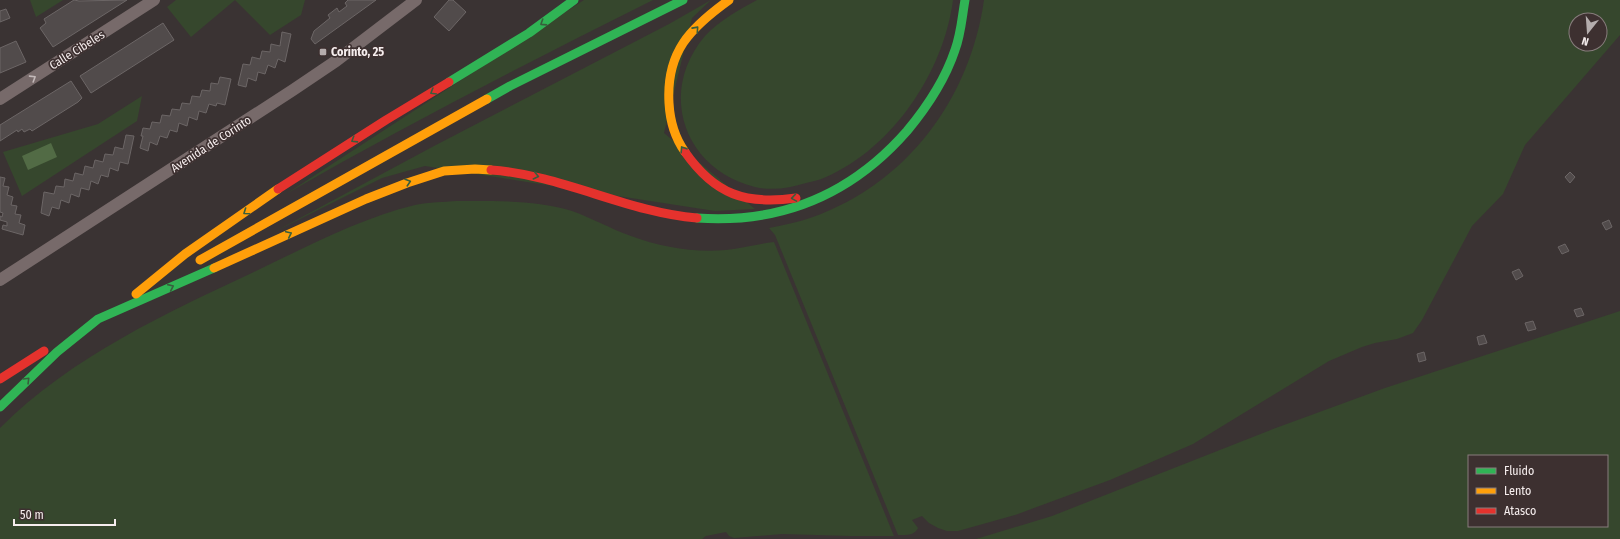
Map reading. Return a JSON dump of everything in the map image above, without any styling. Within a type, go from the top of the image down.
[{"type":"highway","points":[[126,302],[185,254],[259,202],[387,120],[475,67],[551,18],[574,0]]},
{"type":"highway","points":[[195,264],[510,86],[683,0]]},
{"type":"highway","points":[[729,0],[700,25],[683,44],[675,57],[669,80],[668,100],[676,136],[686,154],[705,177],[718,186],[748,198],[771,201],[796,198],[845,186]]},
{"type":"highway","points":[[0,407],[57,352],[97,320],[280,239],[388,188],[441,172],[470,168],[501,170],[532,175],[565,183],[645,208],[676,215],[707,218],[745,219],[792,209],[817,200],[845,186],[865,173],[882,158],[914,123],[929,103],[952,60],[960,32],[965,0]]},
{"type":"highway","points":[[0,380],[14,369],[174,275]]},
{"type":"street","name":"Calle Cibeles","points":[[0,99],[154,0]]},
{"type":"street","name":"Avenida de Corinto","points":[[1,276],[300,86],[336,61],[416,0]]},
{"type":"shaded area","points":[[30,0],[63,0],[36,17]]},
{"type":"shaded area","points":[[176,0],[235,0],[191,37],[167,7]]},
{"type":"shaded area","points":[[235,0],[305,0],[301,15],[270,35]]},
{"type":"shaded area","points":[[584,0],[653,0],[468,94],[286,194]]},
{"type":"shaded area","points":[[711,0],[692,18],[664,133],[755,209],[715,211],[425,166],[382,178],[274,232],[434,146],[669,24]]},
{"type":"shaded area","points":[[757,0],[953,0],[948,27],[939,54],[927,80],[893,127],[873,147],[850,164],[826,177],[794,186],[774,189],[755,187],[730,178],[710,164],[695,147],[685,126],[681,104],[683,81],[690,58],[705,36],[723,20]]},
{"type":"shaded area","points":[[984,0],[1620,0],[1620,35],[1608,49],[1608,12],[1568,12],[1568,52],[1605,52],[1525,145],[1503,194],[1472,226],[1422,320],[1413,333],[1397,339],[1362,347],[1329,361],[1193,444],[1110,480],[1015,515],[958,531],[947,531],[938,528],[929,523],[922,516],[912,520],[918,528],[916,531],[910,534],[898,535],[775,235],[769,228],[813,217],[847,202],[878,183],[905,159],[929,132],[949,103],[965,70],[977,36]]},
{"type":"shaded area","points":[[142,96],[137,121],[22,196],[3,152],[98,124]]},
{"type":"shaded area","points":[[51,143],[57,157],[28,170],[22,156]]},
{"type":"shaded area","points":[[457,201],[515,202],[558,207],[572,211],[642,240],[690,250],[726,250],[774,242],[894,536],[782,534],[734,538],[729,536],[726,532],[706,536],[702,539],[0,539],[0,428],[57,379],[88,358],[154,320],[354,225],[374,217],[415,205]]},
{"type":"shaded area","points":[[1620,311],[1620,539],[976,539],[1052,516],[1273,429],[1385,388]]},
{"type":"building","points":[[74,0],[127,0],[53,47],[40,28],[46,23],[44,19]]},
{"type":"building","points":[[348,0],[376,0],[315,44],[311,39],[314,31],[330,18],[328,15],[337,8],[339,12],[347,6],[345,3]]},
{"type":"building","points":[[449,0],[453,0],[466,12],[449,31],[434,17]]},
{"type":"building","points":[[6,9],[10,18],[0,22],[0,11]]},
{"type":"building","points":[[163,23],[174,40],[91,93],[80,76]]},
{"type":"building","points":[[282,32],[291,34],[285,62],[278,59],[275,68],[268,65],[265,74],[258,72],[256,81],[248,78],[246,87],[238,85],[243,64],[250,65],[252,57],[260,59],[262,51],[270,52],[271,44],[280,46]]},
{"type":"building","points":[[16,41],[26,62],[0,73],[0,48]]},
{"type":"building","points":[[220,77],[231,79],[225,105],[217,103],[216,106],[209,104],[206,113],[199,111],[197,120],[189,117],[187,126],[179,123],[177,132],[170,130],[167,138],[160,136],[157,145],[150,142],[148,151],[140,148],[143,128],[150,129],[152,122],[160,123],[162,115],[170,116],[172,109],[180,110],[182,103],[190,104],[192,96],[200,97],[202,90],[210,91],[211,83],[218,84]]},
{"type":"building","points":[[71,81],[82,98],[78,102],[32,131],[30,129],[24,132],[22,129],[18,132],[17,130],[0,141],[0,125]]},
{"type":"building","points":[[126,135],[134,136],[128,164],[120,162],[118,171],[110,168],[108,177],[101,175],[98,184],[91,181],[89,190],[81,188],[79,197],[71,194],[69,203],[61,200],[59,209],[52,207],[49,216],[41,213],[44,192],[54,194],[56,186],[64,187],[65,179],[73,181],[75,173],[83,175],[85,166],[93,168],[95,160],[103,162],[105,154],[113,155],[115,147],[123,149]]},
{"type":"building","points":[[1570,172],[1575,177],[1570,183],[1565,177]]},
{"type":"building","points":[[0,177],[5,178],[3,186],[9,187],[7,195],[13,197],[11,205],[17,206],[15,214],[21,215],[19,223],[25,225],[23,235],[2,229],[3,225],[7,226],[7,222],[0,220],[0,216],[2,217],[3,213],[0,212]]},
{"type":"building","points":[[1609,220],[1612,227],[1606,230],[1602,223]]},
{"type":"building","points":[[1565,244],[1569,251],[1562,254],[1558,247]]},
{"type":"building","points":[[1519,269],[1523,276],[1516,280],[1512,272]]},
{"type":"building","points":[[1581,308],[1584,315],[1577,317],[1574,310]]},
{"type":"building","points":[[1533,321],[1536,329],[1528,331],[1525,323]]},
{"type":"building","points":[[1484,335],[1487,343],[1479,345],[1477,337]]},
{"type":"building","points":[[1424,352],[1426,360],[1419,362],[1417,354]]},
{"type":"traffic: fast","points":[[449,82],[529,33],[574,0]]},
{"type":"traffic: fast","points":[[487,99],[510,86],[683,0]]},
{"type":"traffic: fast","points":[[697,218],[728,219],[758,216],[786,210],[813,201],[838,188],[863,172],[907,131],[935,93],[951,61],[957,44],[965,0]]},
{"type":"traffic: fast","points":[[0,407],[57,352],[98,319],[214,268]]},
{"type":"traffic: slow","points":[[685,152],[681,147],[674,129],[669,103],[669,85],[676,55],[692,31],[715,10],[729,0]]},
{"type":"traffic: slow","points":[[200,260],[487,99]]},
{"type":"traffic: slow","points":[[214,268],[366,199],[407,183],[444,171],[475,169],[491,170]]},
{"type":"traffic: slow","points":[[136,294],[185,254],[278,189]]},
{"type":"traffic: jam","points":[[278,189],[386,120],[449,82]]},
{"type":"traffic: jam","points":[[685,152],[696,167],[708,178],[733,194],[762,200],[796,198]]},
{"type":"traffic: jam","points":[[491,170],[517,173],[543,179],[645,209],[697,218]]},
{"type":"traffic: jam","points":[[0,379],[44,351]]},
{"type":"place","name":"Corinto, 25","points":[[323,52]]}]
